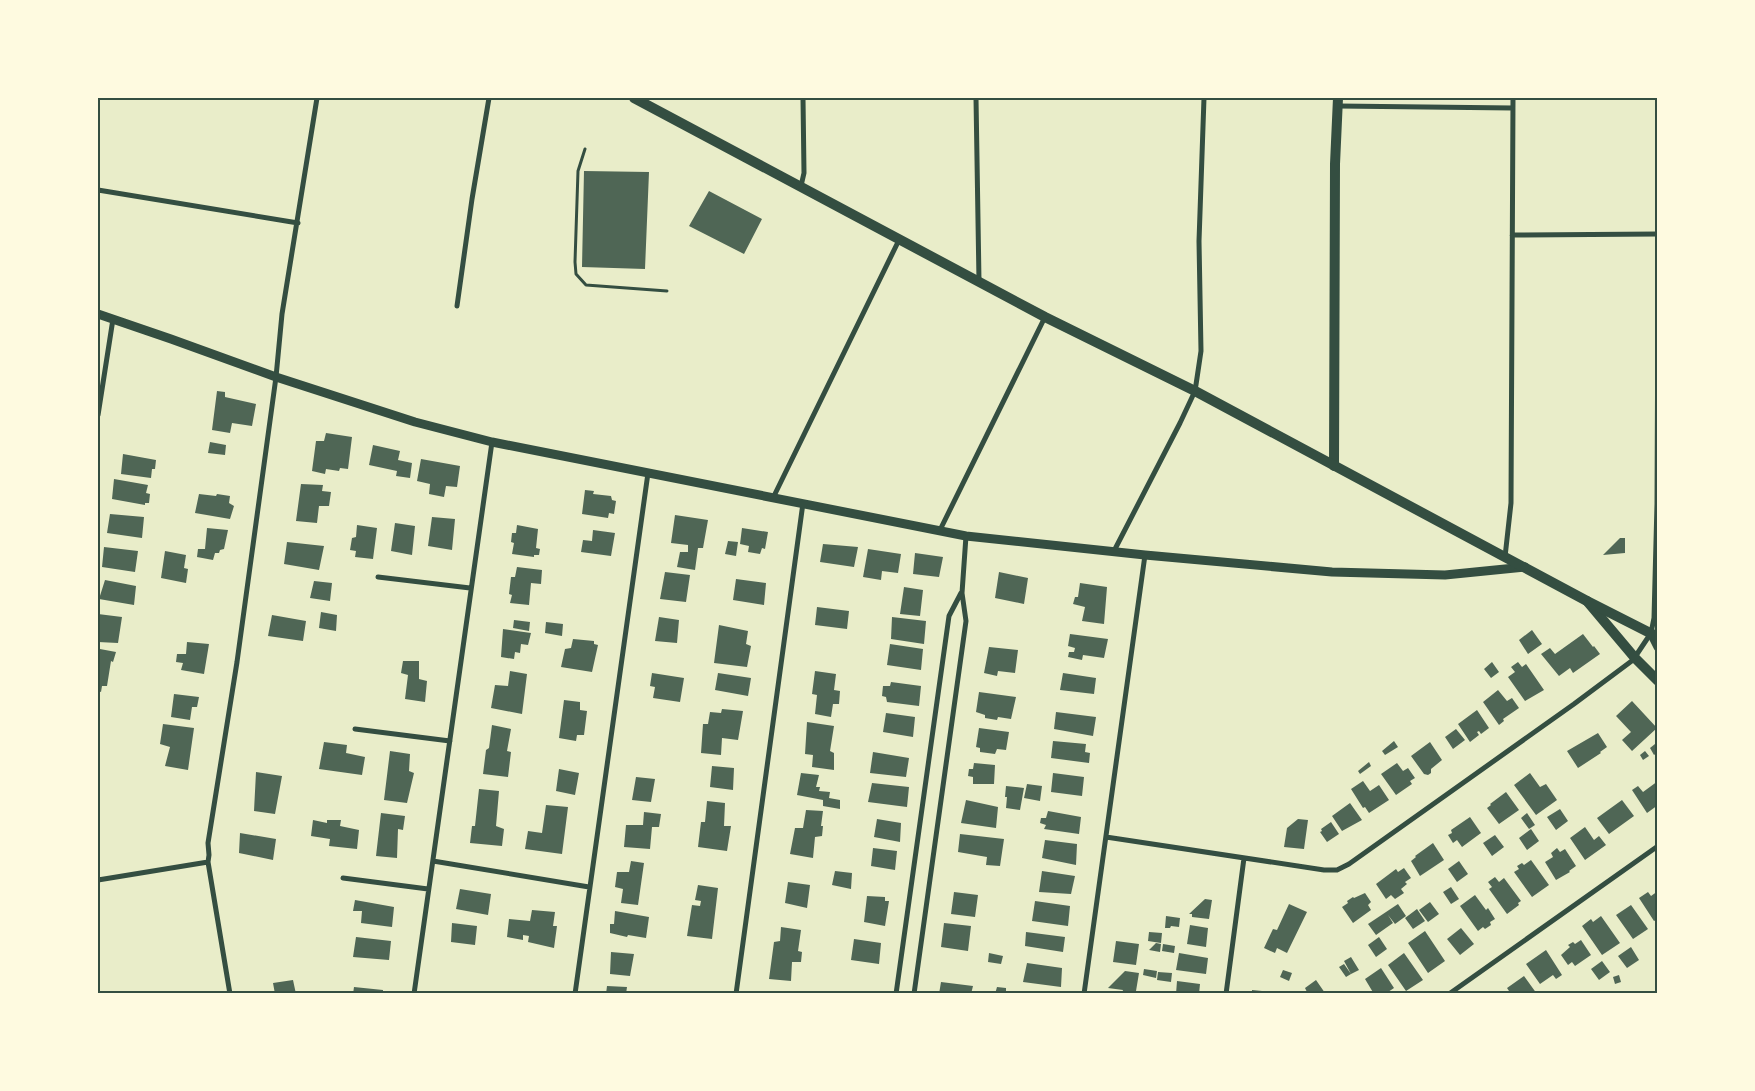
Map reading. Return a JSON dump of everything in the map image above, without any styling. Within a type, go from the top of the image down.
[{"type":"main road","points":[[634,98],[1044,317],[1195,391],[1654,635]]},
{"type":"main road","points":[[1334,466],[1334,213],[1338,102]]},
{"type":"main road","points":[[1587,601],[1635,658],[1658,681]]},
{"type":"street","points":[[230,994],[208,862],[208,843],[238,662],[276,377],[282,314],[317,98]]},
{"type":"street","points":[[457,306],[489,98]]},
{"type":"street","points":[[800,187],[804,173],[803,98]]},
{"type":"street","points":[[976,98],[979,281]]},
{"type":"street","points":[[1114,551],[1195,391],[1200,366],[1200,213],[1204,98]]},
{"type":"street","points":[[1505,557],[1511,503],[1513,98]]},
{"type":"street","points":[[1338,102],[1513,108]]},
{"type":"street","points":[[98,190],[298,223]]},
{"type":"street","points":[[1512,235],[1658,234]]},
{"type":"street","points":[[773,498],[899,240]]},
{"type":"street","points":[[1658,287],[1657,504],[1654,618],[1654,635],[1658,647]]},
{"type":"street","points":[[98,314],[276,377],[415,422],[492,442],[966,536],[1332,572],[1445,575],[1525,567]]},
{"type":"street","points":[[940,530],[1044,317]]},
{"type":"street","points":[[98,415],[113,319]]},
{"type":"street","points":[[414,994],[492,442]]},
{"type":"street","points":[[575,994],[589,887],[604,798],[648,473]]},
{"type":"street","points":[[736,994],[803,503]]},
{"type":"street","points":[[914,994],[966,621],[962,593],[966,536]]},
{"type":"street","points":[[1084,994],[1145,555]]},
{"type":"street","points":[[378,577],[470,588]]},
{"type":"street","points":[[896,994],[949,616],[962,593]]},
{"type":"street","points":[[1106,837],[1324,870],[1337,870],[1349,864],[1574,704],[1635,658],[1654,635]]},
{"type":"street","points":[[355,729],[450,741]]},
{"type":"street","points":[[1449,994],[1658,846]]},
{"type":"street","points":[[1226,994],[1244,858]]},
{"type":"street","points":[[433,861],[589,887]]},
{"type":"street","points":[[98,880],[208,862]]},
{"type":"street","points":[[343,878],[428,889]]},
{"type":"lane","points":[[585,148],[578,171],[576,274],[586,285],[667,291]]},
{"type":"building","points":[[584,171],[649,172],[645,269],[582,267]]},
{"type":"building","points":[[709,191],[762,219],[744,254],[689,226]]},
{"type":"building","points":[[217,391],[225,392],[225,397],[256,404],[252,426],[232,423],[230,433],[212,430]]},
{"type":"building","points":[[326,433],[352,437],[348,469],[340,468],[339,471],[326,469],[325,474],[312,471],[316,441],[324,441]]},
{"type":"building","points":[[210,442],[226,445],[225,455],[208,453]]},
{"type":"building","points":[[373,445],[400,451],[398,460],[412,463],[410,478],[396,476],[397,471],[369,465]]},
{"type":"building","points":[[123,454],[156,460],[151,478],[121,474]]},
{"type":"building","points":[[421,459],[460,466],[457,487],[446,486],[444,497],[429,494],[430,484],[417,481]]},
{"type":"building","points":[[114,479],[148,485],[146,493],[150,494],[149,503],[145,503],[145,505],[112,499]]},
{"type":"building","points":[[301,484],[323,485],[322,491],[331,492],[329,506],[319,506],[317,523],[296,521]]},
{"type":"building","points":[[585,490],[594,491],[593,494],[611,496],[612,500],[616,501],[614,514],[609,513],[608,518],[582,514]]},
{"type":"building","points":[[199,494],[230,496],[229,503],[234,506],[230,519],[195,513]]},
{"type":"building","points":[[110,514],[144,517],[142,538],[107,533]]},
{"type":"building","points":[[675,515],[708,520],[703,548],[698,548],[695,570],[677,567],[680,552],[688,552],[688,545],[671,543]]},
{"type":"building","points":[[432,517],[455,519],[452,550],[428,546]]},
{"type":"building","points":[[395,523],[415,526],[412,555],[391,551]]},
{"type":"building","points":[[357,525],[377,528],[373,559],[355,557],[356,551],[350,550],[352,538],[356,537]]},
{"type":"building","points":[[517,525],[538,529],[536,548],[540,549],[539,555],[534,555],[534,557],[512,554],[514,543],[511,542],[512,533],[516,533]]},
{"type":"building","points":[[207,528],[228,530],[224,549],[220,550],[219,553],[215,553],[213,560],[197,557],[198,549],[205,549]]},
{"type":"building","points":[[742,528],[768,532],[765,549],[762,548],[760,554],[748,552],[749,546],[740,544]]},
{"type":"building","points":[[593,530],[615,533],[611,556],[581,552],[583,540],[592,541]]},
{"type":"building","points":[[1620,538],[1625,538],[1625,553],[1603,555]]},
{"type":"building","points":[[728,541],[738,542],[736,556],[725,554]]},
{"type":"building","points":[[287,542],[324,546],[319,570],[284,564]]},
{"type":"building","points":[[823,544],[858,547],[854,567],[820,562]]},
{"type":"building","points":[[104,547],[138,551],[135,572],[102,567]]},
{"type":"building","points":[[868,549],[901,554],[898,573],[882,571],[881,580],[863,577]]},
{"type":"building","points":[[165,551],[186,555],[184,568],[188,569],[186,583],[161,578]]},
{"type":"building","points":[[915,553],[943,557],[939,577],[913,574]]},
{"type":"building","points":[[517,567],[542,570],[541,584],[531,583],[529,605],[510,603],[512,595],[509,594],[511,577],[515,577]]},
{"type":"building","points":[[665,572],[690,575],[686,602],[660,599]]},
{"type":"building","points":[[999,572],[1028,578],[1024,604],[995,598]]},
{"type":"building","points":[[736,579],[766,583],[764,605],[733,600]]},
{"type":"building","points":[[105,580],[136,586],[134,605],[99,599]]},
{"type":"building","points":[[314,581],[332,583],[330,601],[310,598]]},
{"type":"building","points":[[1080,583],[1107,587],[1104,624],[1082,621],[1085,607],[1073,604],[1075,597],[1078,597]]},
{"type":"building","points":[[904,587],[923,590],[920,616],[900,614]]},
{"type":"building","points":[[817,607],[849,611],[847,629],[815,625]]},
{"type":"building","points":[[321,612],[337,615],[336,631],[319,628]]},
{"type":"building","points":[[98,614],[122,617],[118,643],[98,642]]},
{"type":"building","points":[[272,615],[306,621],[303,641],[268,636]]},
{"type":"building","points":[[659,617],[679,620],[677,643],[655,641]]},
{"type":"building","points":[[892,617],[926,621],[924,644],[891,639]]},
{"type":"building","points":[[514,620],[530,622],[529,631],[513,628]]},
{"type":"building","points":[[546,622],[563,624],[562,636],[545,633]]},
{"type":"building","points":[[719,625],[748,631],[746,644],[751,646],[747,667],[714,663]]},
{"type":"building","points":[[503,629],[531,633],[528,645],[521,644],[520,653],[515,652],[514,659],[501,657]]},
{"type":"building","points":[[1532,630],[1542,644],[1528,654],[1519,640]]},
{"type":"building","points":[[1070,634],[1108,639],[1104,658],[1083,655],[1082,660],[1068,657],[1069,652],[1074,652],[1075,648],[1068,646]]},
{"type":"building","points":[[1583,634],[1600,654],[1573,673],[1570,668],[1559,676],[1541,654],[1550,648],[1555,654]]},
{"type":"building","points":[[573,639],[594,641],[594,644],[598,645],[592,672],[561,667],[565,649],[571,648]]},
{"type":"building","points":[[187,642],[209,644],[204,674],[181,670],[183,663],[176,662],[177,654],[186,654]]},
{"type":"building","points":[[890,644],[923,649],[921,670],[887,665]]},
{"type":"building","points":[[989,647],[1018,650],[1015,673],[998,671],[997,676],[984,673]]},
{"type":"building","points":[[100,649],[116,652],[113,662],[111,661],[107,686],[102,686],[101,692],[98,691]]},
{"type":"building","points":[[403,661],[419,661],[419,679],[427,681],[425,702],[405,699],[408,675],[401,673]]},
{"type":"building","points":[[1492,662],[1499,672],[1491,678],[1484,669]]},
{"type":"building","points":[[1518,662],[1522,667],[1526,664],[1544,690],[1525,701],[1508,677],[1515,672],[1511,667]]},
{"type":"building","points":[[510,671],[527,674],[522,714],[491,708],[495,685],[508,686]]},
{"type":"building","points":[[815,671],[836,674],[834,690],[840,691],[839,704],[833,704],[831,717],[815,714],[817,695],[812,694]]},
{"type":"building","points":[[652,673],[684,678],[680,702],[653,698],[655,687],[650,686]]},
{"type":"building","points":[[718,673],[751,678],[748,696],[715,690]]},
{"type":"building","points":[[1063,673],[1096,678],[1094,694],[1060,690]]},
{"type":"building","points":[[891,682],[921,686],[919,706],[887,702],[886,697],[882,696],[883,686],[890,686]]},
{"type":"building","points":[[1498,690],[1507,701],[1512,698],[1519,708],[1503,719],[1504,721],[1499,725],[1483,702]]},
{"type":"building","points":[[979,692],[1016,697],[1011,719],[998,717],[997,720],[985,718],[985,715],[976,712]]},
{"type":"building","points":[[174,694],[199,697],[197,707],[192,707],[190,720],[171,717]]},
{"type":"building","points":[[564,700],[580,702],[580,710],[587,711],[584,735],[577,735],[576,741],[559,738]]},
{"type":"building","points":[[1632,701],[1657,728],[1632,751],[1622,740],[1631,732],[1616,716]]},
{"type":"building","points":[[722,709],[743,711],[738,740],[722,738],[721,755],[701,753],[703,724],[708,724],[710,712],[721,713]]},
{"type":"building","points":[[1477,710],[1489,728],[1481,734],[1479,731],[1477,732],[1479,735],[1470,742],[1458,724]]},
{"type":"building","points":[[1056,712],[1096,717],[1093,736],[1054,729]]},
{"type":"building","points":[[886,713],[915,717],[913,737],[883,732]]},
{"type":"building","points":[[807,722],[834,726],[830,751],[834,753],[834,770],[812,767],[813,755],[805,754]]},
{"type":"building","points":[[163,724],[194,728],[188,770],[165,766],[170,747],[160,744]]},
{"type":"building","points":[[492,725],[511,729],[507,751],[511,752],[508,777],[483,774]]},
{"type":"building","points":[[979,728],[1009,732],[1006,750],[997,749],[995,754],[980,752],[980,748],[976,747]]},
{"type":"building","points":[[1456,729],[1465,740],[1453,749],[1445,737]]},
{"type":"building","points":[[1598,733],[1607,747],[1578,768],[1567,751]]},
{"type":"building","points":[[1053,741],[1086,744],[1085,752],[1090,753],[1089,763],[1051,758]]},
{"type":"building","points":[[1394,741],[1398,747],[1385,755],[1382,751]]},
{"type":"building","points":[[324,742],[347,745],[346,753],[365,757],[362,775],[319,769]]},
{"type":"building","points":[[1430,742],[1442,760],[1431,769],[1431,773],[1428,775],[1424,774],[1411,756]]},
{"type":"building","points":[[1658,744],[1658,752],[1654,755],[1650,748]]},
{"type":"building","points":[[390,751],[410,754],[409,771],[414,773],[407,803],[384,800]]},
{"type":"building","points":[[1645,751],[1649,756],[1643,760],[1640,755]]},
{"type":"building","points":[[873,752],[909,758],[906,777],[870,773]]},
{"type":"building","points":[[1369,762],[1371,766],[1360,774],[1358,771]]},
{"type":"building","points":[[974,763],[995,765],[994,784],[973,784],[973,777],[968,776],[969,769],[973,769]]},
{"type":"building","points":[[1397,763],[1403,771],[1408,768],[1415,778],[1410,781],[1412,784],[1396,795],[1381,774]]},
{"type":"building","points":[[712,766],[734,768],[733,790],[710,787]]},
{"type":"building","points":[[559,769],[579,773],[575,795],[556,791]]},
{"type":"building","points":[[256,772],[282,776],[275,814],[254,811]]},
{"type":"building","points":[[801,773],[819,775],[816,787],[820,787],[819,791],[830,792],[829,798],[840,800],[840,809],[823,806],[823,800],[797,795]]},
{"type":"building","points":[[1053,773],[1084,777],[1082,796],[1051,792]]},
{"type":"building","points":[[1530,773],[1540,787],[1546,784],[1557,800],[1536,815],[1514,785]]},
{"type":"building","points":[[636,777],[655,779],[651,802],[632,800]]},
{"type":"building","points":[[1363,781],[1370,791],[1379,785],[1389,800],[1369,813],[1365,807],[1363,808],[1351,789]]},
{"type":"building","points":[[1658,781],[1658,805],[1647,813],[1632,790],[1638,786],[1643,792]]},
{"type":"building","points":[[872,783],[909,787],[907,807],[868,802]]},
{"type":"building","points":[[1027,784],[1042,786],[1040,801],[1024,798]]},
{"type":"building","points":[[1006,786],[1024,788],[1020,810],[1006,808]]},
{"type":"building","points":[[479,789],[499,791],[496,826],[504,829],[502,846],[470,843],[472,826],[475,826]]},
{"type":"building","points":[[1506,792],[1519,810],[1499,824],[1487,808]]},
{"type":"building","points":[[966,800],[998,807],[996,828],[961,823]]},
{"type":"building","points":[[1622,800],[1634,816],[1609,834],[1597,818]]},
{"type":"building","points":[[707,801],[725,803],[724,826],[731,826],[727,851],[698,847],[701,822],[705,822]]},
{"type":"building","points":[[1350,803],[1362,820],[1342,831],[1332,816]]},
{"type":"building","points":[[546,805],[568,807],[562,854],[525,849],[528,831],[542,833]]},
{"type":"building","points":[[1560,809],[1568,821],[1556,830],[1547,817]]},
{"type":"building","points":[[806,810],[823,811],[822,836],[815,837],[813,858],[790,854],[795,828],[803,828]]},
{"type":"building","points":[[1048,811],[1081,817],[1079,834],[1044,829],[1046,825],[1040,823],[1041,818],[1046,818]]},
{"type":"building","points":[[644,812],[661,814],[659,827],[652,827],[650,849],[624,847],[626,825],[643,825]]},
{"type":"building","points":[[381,813],[405,816],[403,830],[398,829],[397,858],[376,856]]},
{"type":"building","points":[[1527,813],[1535,825],[1529,829],[1521,818]]},
{"type":"building","points":[[1470,817],[1481,833],[1462,847],[1457,840],[1453,843],[1448,835],[1452,833],[1451,830]]},
{"type":"building","points":[[877,819],[901,823],[900,842],[874,837]]},
{"type":"building","points":[[1298,819],[1308,820],[1304,849],[1284,847],[1287,828]]},
{"type":"building","points":[[313,820],[327,823],[327,820],[341,820],[340,826],[359,830],[357,849],[329,846],[330,839],[311,836]]},
{"type":"building","points":[[1331,822],[1339,834],[1327,842],[1320,832],[1322,831],[1321,829]]},
{"type":"building","points":[[1585,827],[1594,840],[1599,836],[1606,845],[1585,860],[1570,838]]},
{"type":"building","points":[[1531,829],[1539,841],[1527,850],[1519,838]]},
{"type":"building","points":[[240,833],[276,839],[273,860],[239,853]]},
{"type":"building","points":[[960,834],[1004,839],[1000,866],[986,865],[987,857],[958,852]]},
{"type":"building","points":[[1495,835],[1504,847],[1492,856],[1483,843]]},
{"type":"building","points":[[1045,840],[1077,844],[1076,865],[1042,858]]},
{"type":"building","points":[[1433,843],[1444,860],[1420,876],[1411,861]]},
{"type":"building","points":[[873,848],[897,851],[895,870],[871,866]]},
{"type":"building","points":[[1557,848],[1560,852],[1565,849],[1576,866],[1556,880],[1545,862],[1553,857],[1551,853]]},
{"type":"building","points":[[1531,860],[1549,885],[1532,897],[1514,872],[1519,869],[1517,866],[1522,863],[1524,865]]},
{"type":"building","points":[[631,861],[644,863],[638,905],[621,903],[623,889],[615,887],[617,872],[629,872]]},
{"type":"building","points":[[1459,861],[1468,874],[1457,882],[1448,869]]},
{"type":"building","points":[[1404,868],[1411,878],[1405,882],[1407,884],[1401,889],[1404,893],[1395,899],[1391,895],[1386,899],[1376,884],[1396,869],[1398,872]]},
{"type":"building","points":[[835,871],[852,873],[851,889],[832,885]]},
{"type":"building","points":[[1042,871],[1075,876],[1071,894],[1039,892]]},
{"type":"building","points":[[1495,877],[1499,882],[1504,878],[1521,901],[1518,903],[1519,905],[1507,914],[1489,889],[1492,887],[1488,882]]},
{"type":"building","points":[[788,882],[810,885],[807,908],[785,903]]},
{"type":"building","points":[[698,885],[718,888],[712,939],[687,936],[692,905],[700,906],[701,901],[695,900]]},
{"type":"building","points":[[1451,887],[1459,899],[1451,904],[1443,892]]},
{"type":"building","points":[[460,889],[491,894],[488,915],[456,909]]},
{"type":"building","points":[[1658,891],[1658,919],[1654,921],[1639,898],[1648,892],[1651,896]]},
{"type":"building","points":[[954,892],[978,895],[975,917],[951,914]]},
{"type":"building","points":[[1365,893],[1371,902],[1368,905],[1371,910],[1353,923],[1342,907],[1353,897]]},
{"type":"building","points":[[1475,895],[1486,910],[1488,908],[1495,919],[1490,922],[1491,925],[1485,929],[1483,927],[1478,931],[1460,906]]},
{"type":"building","points":[[867,896],[885,897],[885,901],[889,901],[885,926],[864,922]]},
{"type":"building","points":[[1205,899],[1212,900],[1209,919],[1192,917],[1192,914],[1189,914]]},
{"type":"building","points":[[355,900],[394,907],[392,927],[361,923],[362,911],[353,911]]},
{"type":"building","points":[[1035,901],[1070,906],[1068,926],[1032,921]]},
{"type":"building","points":[[1430,902],[1439,914],[1428,922],[1419,910]]},
{"type":"building","points":[[1289,904],[1307,912],[1287,953],[1277,948],[1275,953],[1264,948],[1273,929],[1277,930]]},
{"type":"building","points":[[1398,904],[1406,916],[1395,924],[1388,915],[1393,923],[1376,935],[1368,924]]},
{"type":"building","points":[[1631,905],[1648,929],[1633,939],[1616,915]]},
{"type":"building","points":[[1417,909],[1425,921],[1413,929],[1405,918]]},
{"type":"building","points":[[532,910],[555,912],[553,926],[557,926],[554,948],[528,942],[529,936],[523,935],[523,940],[507,937],[509,919],[530,921]]},
{"type":"building","points":[[615,911],[649,917],[646,938],[628,935],[627,937],[610,933],[610,924],[614,924]]},
{"type":"building","points":[[1166,916],[1180,918],[1179,927],[1171,926],[1170,928],[1165,928]]},
{"type":"building","points":[[1601,916],[1620,943],[1602,955],[1582,926],[1591,919],[1593,922]]},
{"type":"building","points":[[452,923],[477,926],[475,945],[451,942]]},
{"type":"building","points":[[944,923],[971,926],[968,951],[941,947]]},
{"type":"building","points":[[1190,925],[1208,928],[1206,947],[1187,944]]},
{"type":"building","points":[[781,927],[801,930],[798,951],[802,952],[801,962],[792,962],[791,981],[769,979],[774,942],[780,941]]},
{"type":"building","points":[[1461,928],[1474,944],[1460,955],[1447,939]]},
{"type":"building","points":[[1425,931],[1445,961],[1428,973],[1408,943]]},
{"type":"building","points":[[1026,932],[1065,937],[1063,952],[1025,946]]},
{"type":"building","points":[[1149,932],[1162,933],[1161,943],[1148,941]]},
{"type":"building","points":[[356,937],[391,941],[389,960],[353,957]]},
{"type":"building","points":[[1379,937],[1387,949],[1376,957],[1368,945]]},
{"type":"building","points":[[854,939],[881,943],[879,964],[851,960]]},
{"type":"building","points":[[1581,940],[1591,955],[1575,966],[1572,962],[1568,965],[1561,955],[1570,947],[1568,945],[1573,942],[1575,944]]},
{"type":"building","points":[[1116,941],[1139,944],[1136,965],[1113,962]]},
{"type":"building","points":[[1156,943],[1161,944],[1160,952],[1149,950]]},
{"type":"building","points":[[1163,944],[1175,946],[1174,953],[1162,951]]},
{"type":"building","points":[[1631,947],[1639,960],[1627,968],[1618,956]]},
{"type":"building","points":[[1546,950],[1562,975],[1556,979],[1553,975],[1540,984],[1526,964]]},
{"type":"building","points":[[611,952],[634,954],[630,976],[610,974]]},
{"type":"building","points":[[989,953],[1003,956],[1001,964],[988,962]]},
{"type":"building","points":[[1179,953],[1208,958],[1206,974],[1176,970]]},
{"type":"building","points":[[1404,953],[1423,980],[1406,991],[1388,965]]},
{"type":"building","points":[[1351,957],[1359,970],[1351,974],[1344,961]]},
{"type":"building","points":[[1602,961],[1610,972],[1599,980],[1591,969]]},
{"type":"building","points":[[1027,963],[1062,968],[1061,987],[1023,982]]},
{"type":"building","points":[[1344,964],[1351,974],[1346,977],[1339,967]]},
{"type":"building","points":[[1381,968],[1394,988],[1385,994],[1374,994],[1365,979]]},
{"type":"building","points":[[1144,969],[1157,971],[1156,978],[1143,975]]},
{"type":"building","points":[[1283,970],[1292,973],[1289,981],[1280,977]]},
{"type":"building","points":[[1125,971],[1139,973],[1136,991],[1131,991],[1131,994],[1127,994],[1122,993],[1123,990],[1108,988]]},
{"type":"building","points":[[1158,972],[1172,973],[1171,982],[1157,980]]},
{"type":"building","points":[[1619,975],[1621,982],[1615,984],[1613,977]]},
{"type":"building","points":[[1524,976],[1537,994],[1511,994],[1507,988]]},
{"type":"building","points":[[293,980],[296,994],[275,994],[273,983]]},
{"type":"building","points":[[1316,980],[1325,993],[1308,994],[1305,988]]},
{"type":"building","points":[[1177,981],[1200,984],[1199,994],[1176,994]]},
{"type":"building","points":[[941,982],[973,986],[971,994],[939,994]]},
{"type":"building","points":[[607,986],[627,987],[626,994],[606,994]]},
{"type":"building","points":[[354,987],[383,990],[383,994],[353,994]]},
{"type":"building","points":[[997,987],[1006,988],[1006,994],[995,994]]},
{"type":"building","points":[[1252,990],[1273,992],[1273,994],[1252,994]]}]
